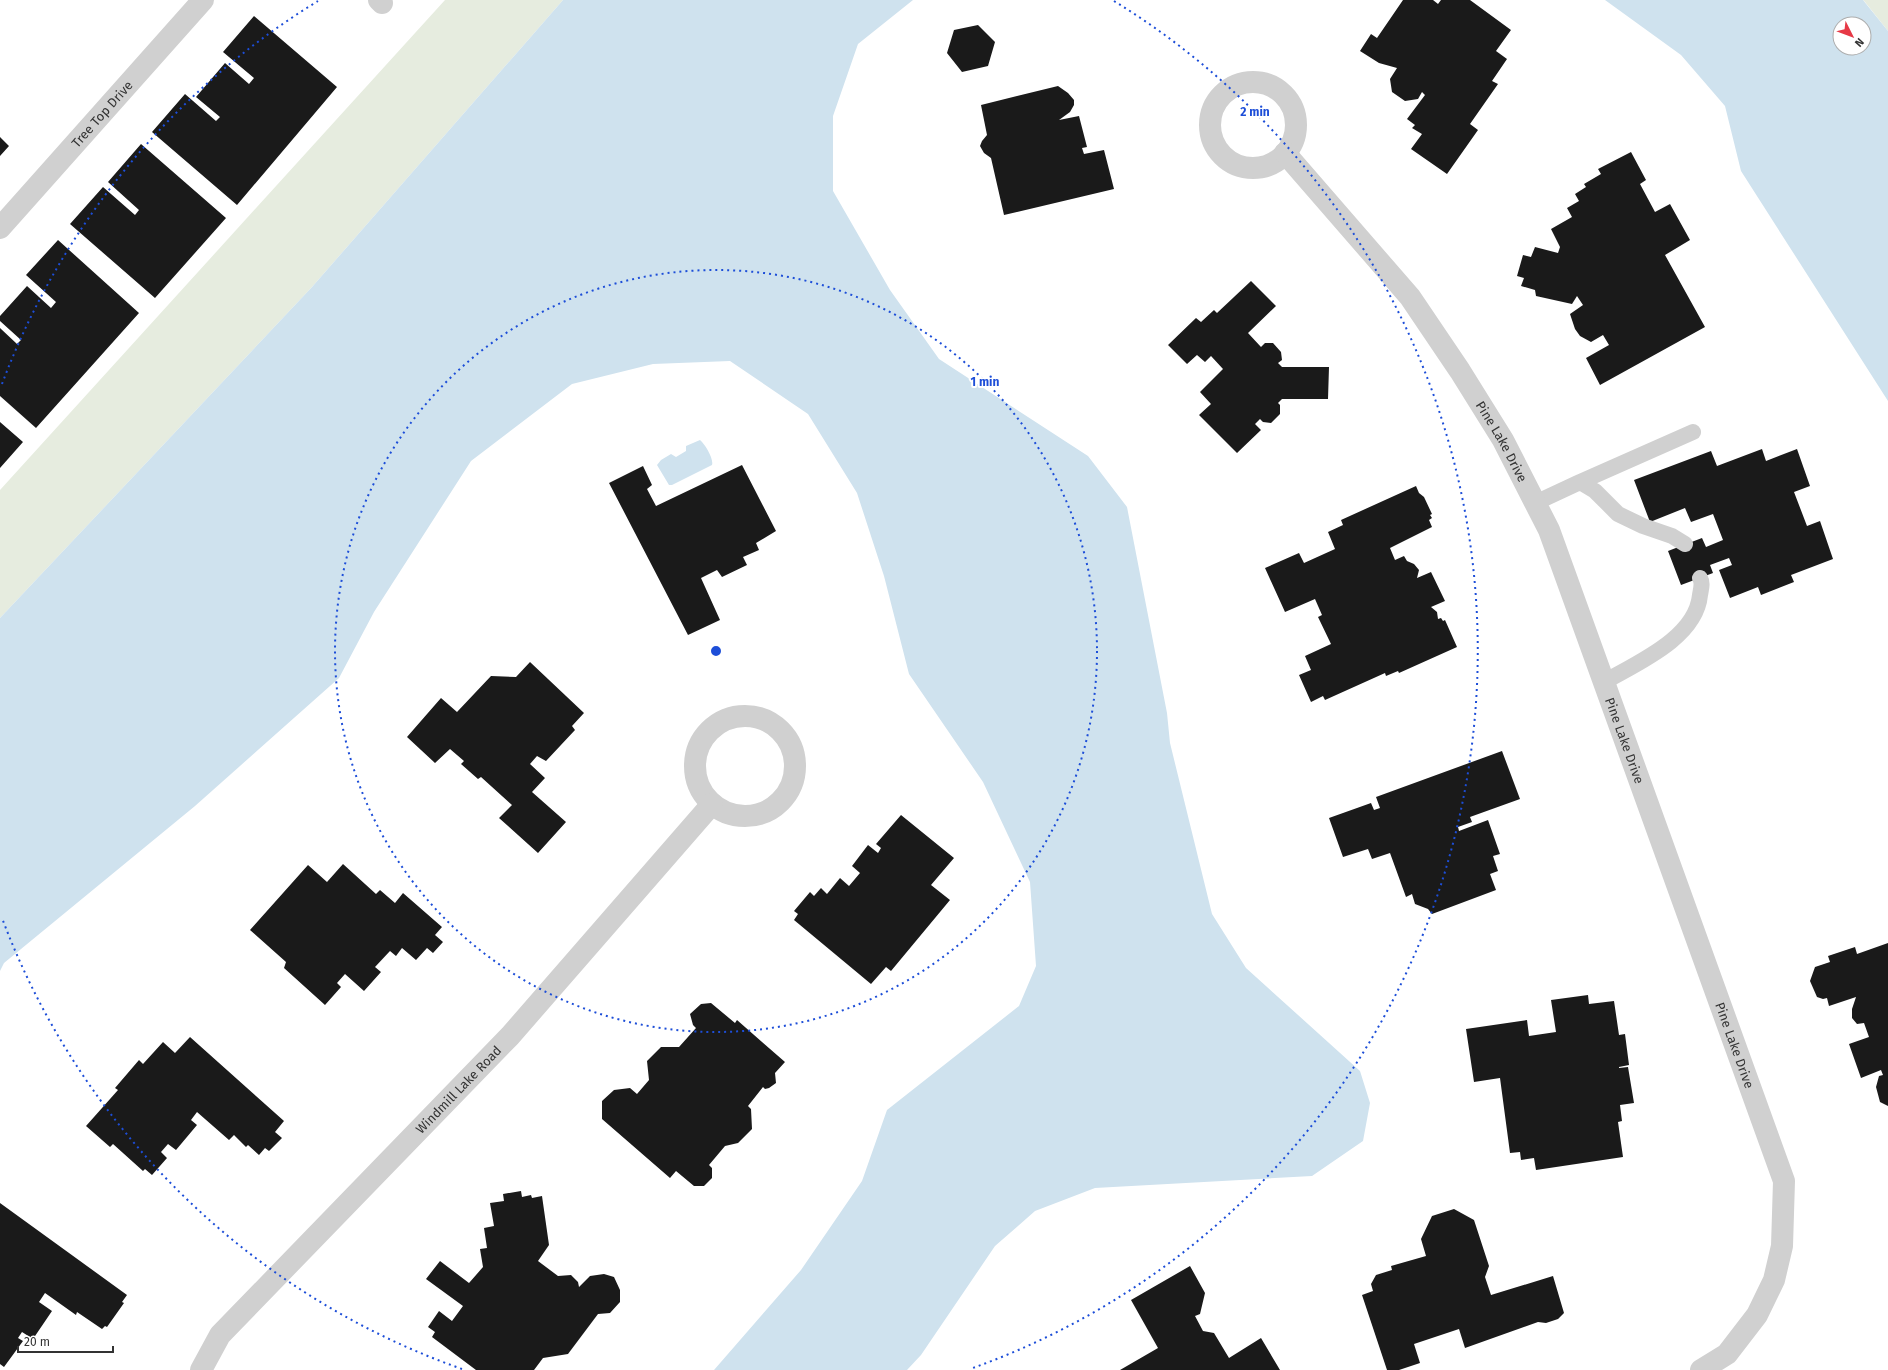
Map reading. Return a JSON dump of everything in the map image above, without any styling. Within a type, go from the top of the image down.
[{"type":"street","name":"Tree Top Drive","points":[[0,228],[203,0]]},
{"type":"street","name":"Pine Lake Drive","points":[[1285,153],[1410,297],[1460,371],[1503,440],[1549,530],[1784,1180],[1782,1246],[1774,1280],[1757,1315],[1727,1354],[1702,1370]]},
{"type":"street","points":[[751,716],[766,720],[779,729],[788,741],[794,756],[795,772],[791,786],[782,800],[770,810],[755,815],[740,816],[724,812],[712,804],[701,791],[696,777],[695,761],[700,746],[708,732],[720,723],[735,718],[751,716]]},
{"type":"street","name":"Windmill Lake Road","points":[[201,1370],[220,1335],[510,1036],[712,804]]},
{"type":"lane","points":[[1535,503],[1693,432]]},
{"type":"lane","points":[[1580,482],[1595,491],[1618,514],[1644,526],[1672,536],[1685,544]]},
{"type":"lane","points":[[1604,682],[1656,651],[1679,635],[1699,607],[1702,582],[1700,578]]},
{"type":"shaded area","points":[[445,0],[563,0],[312,287],[0,618],[0,490]]},
{"type":"shaded area","points":[[1863,0],[1888,0],[1888,31],[1865,2]]},
{"type":"water","points":[[563,0],[913,0],[858,44],[833,116],[833,191],[890,290],[939,359],[1088,456],[1127,507],[1167,713],[1170,743],[1212,914],[1246,968],[1360,1071],[1370,1103],[1363,1141],[1312,1176],[1095,1188],[1035,1211],[995,1246],[921,1355],[907,1370],[714,1370],[801,1270],[862,1181],[887,1110],[1019,1006],[1036,966],[1030,882],[983,782],[909,674],[884,576],[857,493],[808,414],[730,361],[653,364],[572,384],[471,461],[374,612],[339,678],[195,806],[4,963],[0,971],[0,618],[312,287]]},
{"type":"water","points":[[1605,0],[1863,0],[1888,31],[1888,401],[1741,171],[1725,106],[1681,55]]},
{"type":"water","points":[[700,440],[709,452],[712,459],[712,465],[672,485],[669,485],[657,465],[661,460],[671,454],[676,457],[686,451],[686,446]]},
{"type":"building","points":[[1403,0],[1433,0],[1438,4],[1441,0],[1470,0],[1511,30],[1496,51],[1507,59],[1492,81],[1498,84],[1470,124],[1478,130],[1447,174],[1411,149],[1422,134],[1412,128],[1415,125],[1407,119],[1425,95],[1422,92],[1418,99],[1405,101],[1392,92],[1390,79],[1397,68],[1379,63],[1360,51],[1371,34],[1377,38]]},
{"type":"building","points":[[254,16],[337,87],[237,205],[152,132],[185,94],[216,121],[220,117],[196,97],[225,63],[249,84],[254,78],[223,52]]},
{"type":"building","points":[[978,25],[995,42],[988,66],[962,72],[947,53],[954,30]]},
{"type":"building","points":[[1058,86],[1068,93],[1074,100],[1074,105],[1070,112],[1059,120],[1079,116],[1087,147],[1082,148],[1084,154],[1104,150],[1114,189],[1004,215],[991,158],[984,153],[980,146],[987,135],[981,105]]},
{"type":"building","points":[[0,137],[9,146],[0,156]]},
{"type":"building","points":[[141,144],[226,218],[155,298],[70,224],[103,187],[135,215],[139,210],[108,182]]},
{"type":"building","points":[[1631,152],[1646,180],[1640,184],[1655,212],[1670,204],[1690,240],[1665,255],[1705,327],[1600,385],[1586,358],[1609,345],[1603,335],[1591,342],[1580,336],[1575,329],[1570,314],[1583,305],[1577,296],[1572,304],[1536,296],[1535,290],[1521,286],[1524,278],[1517,276],[1523,255],[1531,257],[1535,247],[1558,253],[1560,247],[1551,229],[1572,217],[1567,208],[1579,201],[1575,194],[1586,187],[1584,184],[1601,174],[1598,169]]},
{"type":"building","points":[[58,240],[139,313],[36,428],[0,396],[0,328],[17,344],[21,340],[0,321],[0,316],[27,286],[51,308],[56,302],[26,275]]},
{"type":"building","points":[[1251,281],[1276,306],[1248,333],[1261,347],[1265,343],[1273,343],[1281,352],[1282,360],[1278,363],[1282,367],[1329,367],[1328,399],[1282,399],[1278,403],[1280,405],[1280,414],[1271,423],[1263,422],[1260,419],[1255,424],[1261,430],[1237,453],[1199,415],[1211,404],[1200,392],[1223,369],[1211,356],[1205,362],[1197,355],[1187,364],[1168,345],[1196,318],[1201,322],[1214,310],[1217,313]]},
{"type":"building","points":[[0,422],[23,442],[0,468]]},
{"type":"building","points":[[1762,449],[1766,461],[1797,449],[1810,486],[1794,492],[1807,526],[1820,521],[1833,559],[1791,575],[1794,582],[1761,595],[1758,587],[1730,598],[1719,570],[1732,565],[1729,558],[1710,565],[1713,573],[1681,585],[1668,551],[1702,538],[1706,547],[1723,540],[1713,514],[1691,522],[1685,508],[1650,522],[1634,480],[1711,451],[1717,466]]},
{"type":"building","points":[[742,465],[776,531],[756,543],[759,550],[743,557],[747,565],[722,577],[717,570],[701,578],[720,620],[688,635],[609,483],[643,466],[652,485],[647,489],[656,506]]},
{"type":"building","points":[[1416,486],[1419,493],[1424,497],[1432,514],[1430,515],[1432,518],[1429,520],[1432,527],[1390,548],[1395,560],[1404,556],[1407,561],[1414,564],[1419,570],[1417,578],[1431,572],[1445,601],[1431,607],[1437,612],[1438,619],[1441,618],[1443,621],[1445,620],[1457,647],[1399,673],[1398,671],[1386,676],[1385,673],[1325,700],[1323,696],[1311,702],[1299,675],[1311,670],[1305,656],[1331,644],[1318,617],[1322,615],[1315,599],[1285,612],[1265,568],[1299,553],[1304,563],[1335,549],[1328,532],[1343,525],[1341,520]]},
{"type":"building","points":[[530,662],[584,713],[572,726],[575,730],[546,761],[537,756],[530,764],[545,778],[532,792],[566,822],[538,853],[499,818],[512,805],[481,777],[478,779],[461,764],[464,761],[450,749],[435,763],[407,737],[441,698],[457,712],[491,676],[516,677]]},
{"type":"building","points":[[1502,751],[1520,799],[1470,817],[1472,822],[1458,827],[1459,831],[1488,820],[1500,854],[1493,856],[1498,871],[1490,874],[1496,890],[1432,914],[1428,909],[1415,904],[1412,894],[1406,897],[1390,853],[1372,859],[1368,849],[1343,857],[1329,818],[1371,803],[1374,810],[1380,808],[1376,797]]},
{"type":"building","points":[[901,815],[954,858],[931,885],[950,900],[891,971],[886,967],[871,984],[794,920],[798,914],[794,911],[810,892],[814,896],[821,888],[827,894],[840,878],[849,886],[860,873],[852,866],[868,845],[878,853],[881,848],[876,844]]},
{"type":"building","points":[[343,864],[376,894],[380,890],[395,903],[403,893],[442,927],[435,935],[443,942],[433,953],[427,948],[416,960],[402,948],[396,956],[390,951],[375,967],[381,972],[364,991],[345,974],[337,983],[341,987],[325,1005],[284,968],[286,962],[250,930],[308,865],[327,882]]},
{"type":"building","points":[[1888,943],[1888,1106],[1880,1102],[1876,1087],[1879,1076],[1883,1075],[1881,1070],[1861,1078],[1849,1044],[1869,1037],[1864,1023],[1857,1024],[1852,1018],[1852,1009],[1856,997],[1829,1006],[1827,998],[1823,999],[1817,997],[1810,981],[1815,967],[1830,962],[1828,956],[1855,947],[1857,954]]},
{"type":"building","points":[[1588,995],[1589,1004],[1614,1001],[1619,1035],[1625,1034],[1629,1065],[1619,1068],[1628,1067],[1634,1103],[1620,1105],[1622,1121],[1618,1122],[1623,1157],[1536,1170],[1534,1158],[1521,1160],[1520,1152],[1510,1153],[1500,1078],[1474,1082],[1466,1029],[1527,1020],[1529,1036],[1556,1032],[1551,1000]]},
{"type":"building","points":[[711,1003],[735,1023],[737,1020],[785,1062],[775,1073],[776,1083],[769,1088],[765,1089],[763,1087],[748,1106],[751,1109],[752,1129],[738,1143],[725,1146],[709,1165],[712,1168],[712,1178],[704,1186],[694,1186],[676,1171],[670,1178],[602,1119],[602,1101],[614,1090],[630,1088],[637,1094],[649,1080],[647,1061],[661,1047],[679,1047],[696,1028],[693,1025],[690,1014],[701,1004]]},
{"type":"building","points":[[190,1037],[284,1121],[275,1132],[282,1138],[269,1151],[265,1148],[259,1155],[248,1145],[246,1147],[234,1135],[229,1140],[197,1112],[191,1120],[197,1125],[176,1150],[168,1144],[161,1152],[167,1158],[152,1175],[145,1169],[143,1171],[113,1144],[110,1147],[86,1126],[118,1090],[115,1088],[139,1060],[143,1064],[163,1042],[175,1053]]},
{"type":"building","points":[[521,1191],[522,1197],[531,1195],[532,1198],[542,1196],[549,1245],[538,1261],[558,1276],[571,1275],[578,1282],[579,1287],[590,1276],[604,1274],[614,1277],[620,1290],[620,1302],[610,1313],[598,1314],[568,1354],[543,1358],[534,1370],[476,1370],[432,1337],[435,1332],[428,1327],[439,1311],[452,1321],[463,1306],[426,1279],[440,1261],[469,1283],[483,1267],[480,1249],[487,1248],[484,1228],[494,1226],[490,1203],[504,1201],[503,1194]]},
{"type":"building","points":[[0,1203],[127,1295],[122,1302],[124,1303],[107,1327],[105,1326],[102,1329],[77,1312],[76,1315],[45,1293],[39,1302],[52,1311],[33,1339],[22,1332],[18,1338],[23,1341],[4,1367],[0,1364]]},
{"type":"building","points":[[1454,1209],[1474,1220],[1489,1266],[1485,1277],[1491,1295],[1553,1276],[1564,1313],[1558,1319],[1546,1323],[1538,1322],[1465,1348],[1459,1329],[1414,1344],[1420,1363],[1399,1370],[1387,1370],[1362,1295],[1373,1291],[1371,1284],[1376,1275],[1392,1270],[1391,1266],[1426,1256],[1421,1239],[1432,1216]]},
{"type":"building","points":[[1190,1266],[1205,1293],[1200,1314],[1195,1316],[1203,1331],[1214,1333],[1229,1358],[1261,1338],[1280,1370],[1120,1370],[1158,1348],[1131,1300]]}]
